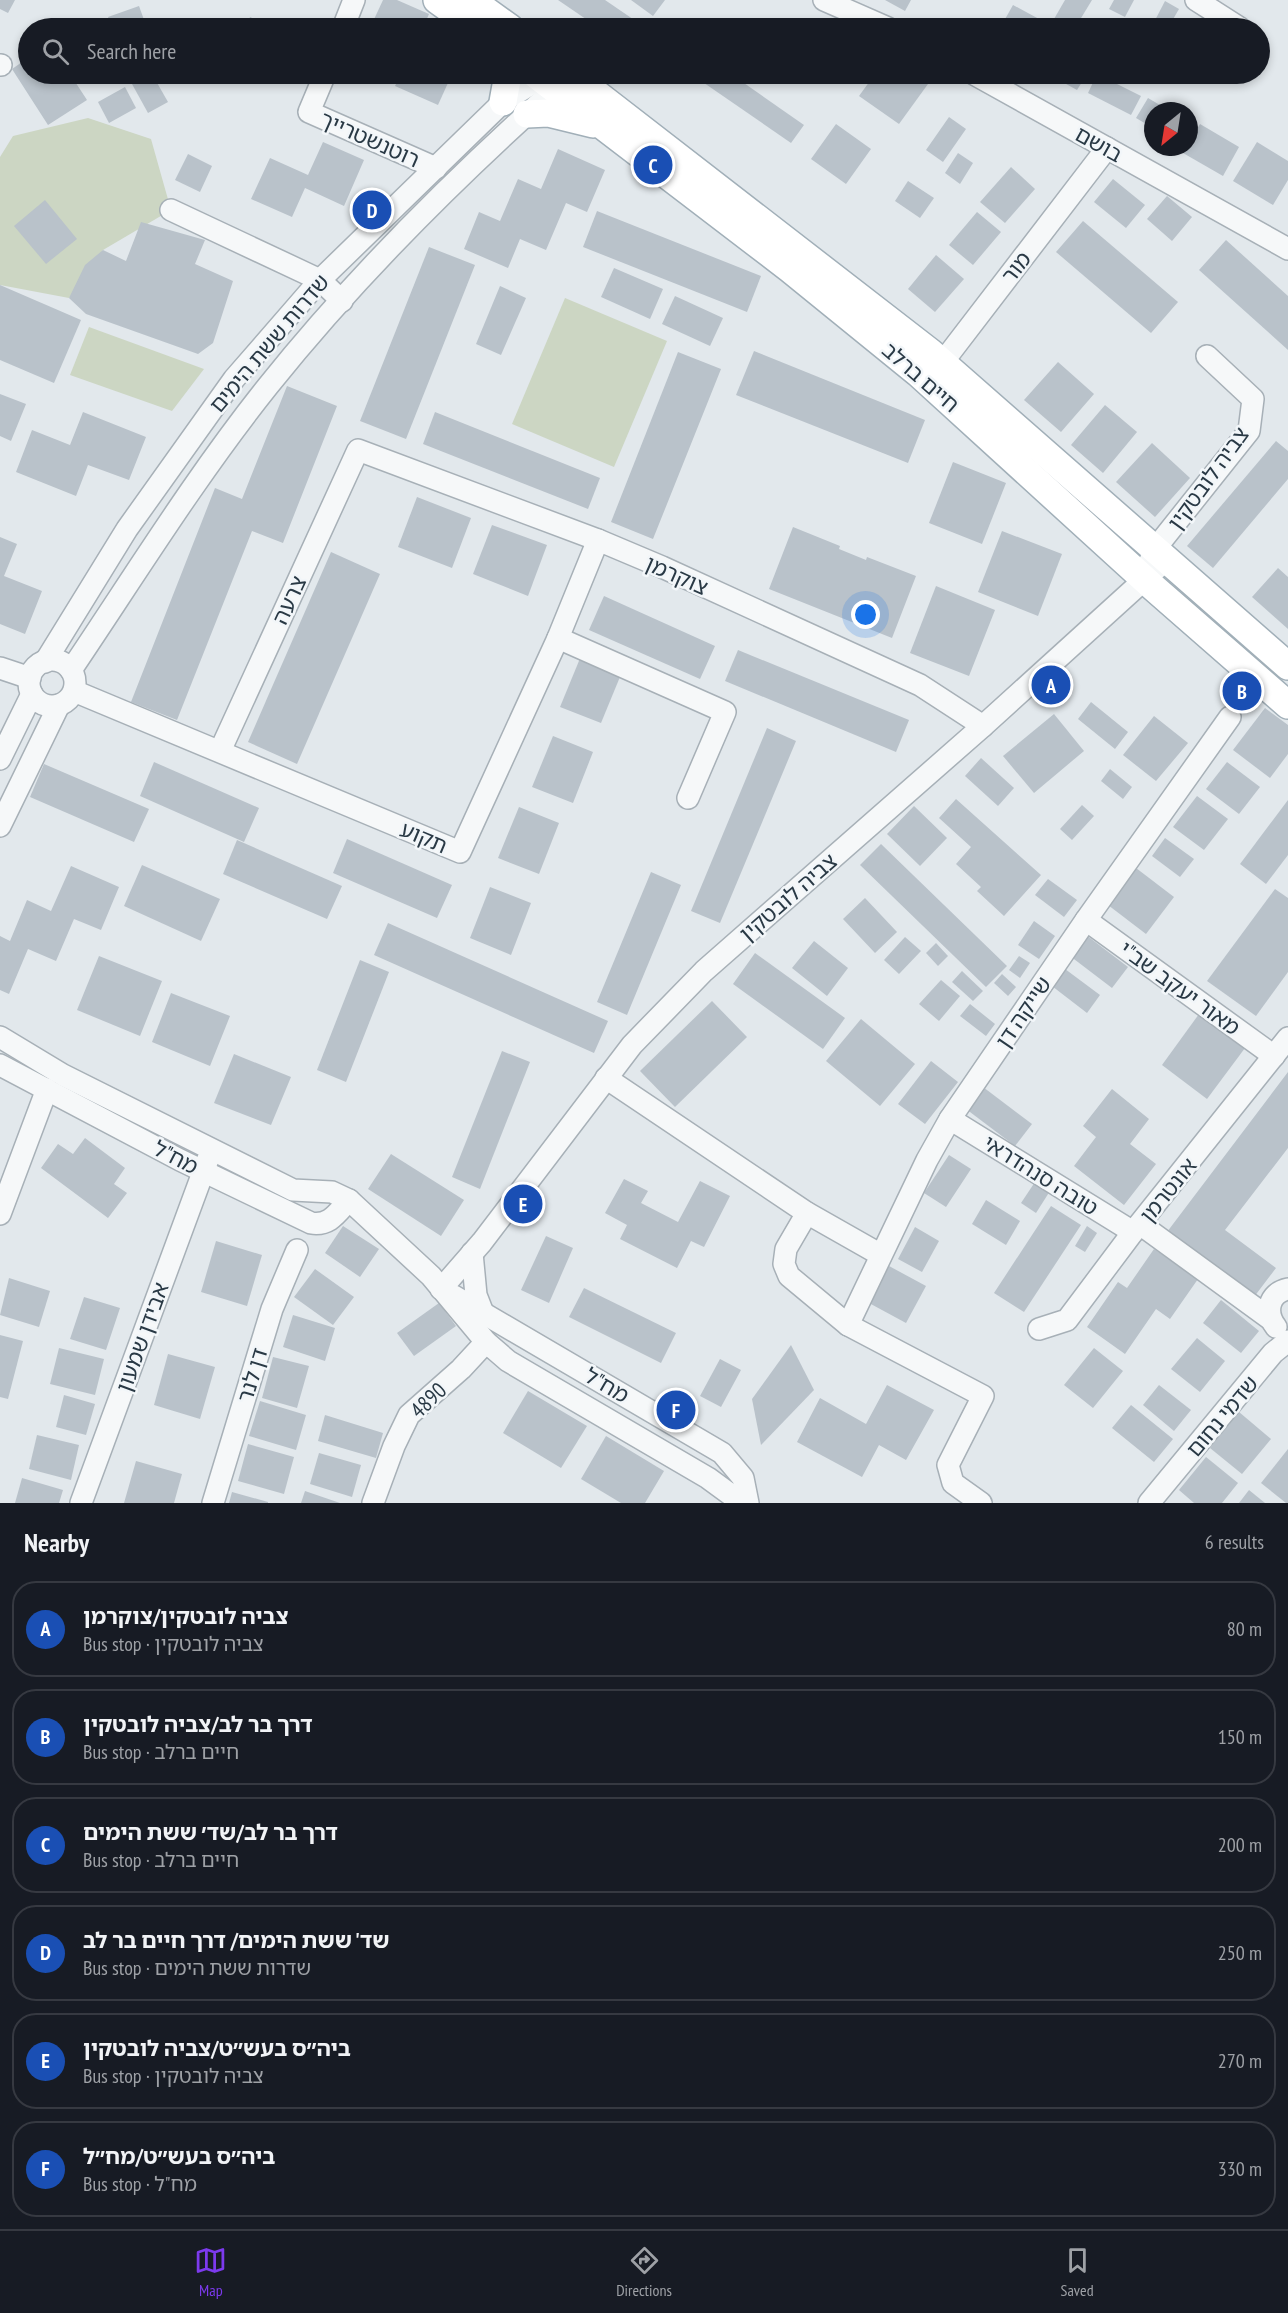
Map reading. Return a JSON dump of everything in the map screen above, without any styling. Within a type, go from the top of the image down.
[{"type":"main road","points":[[437,0],[482,10]]},
{"type":"main road","points":[[503,102],[506,84]]},
{"type":"main road","name":"חיים ברלב","points":[[559,84],[606,128],[790,269],[937,389],[1145,579],[1288,705]]},
{"type":"main road","name":"חיים ברלב","points":[[561,84],[943,363],[1288,666]]},
{"type":"main road","points":[[527,114],[548,113],[606,128]]},
{"type":"street","points":[[347,18],[354,0]]},
{"type":"street","points":[[824,0],[865,18]]},
{"type":"street","points":[[1196,0],[1224,18]]},
{"type":"street","name":"רוטנשטרייך","points":[[321,84],[309,112],[436,168]]},
{"type":"street","name":"שדרות ששת הימים","points":[[31,686],[38,665],[45,662],[127,529],[234,379],[320,280],[503,102],[538,84]]},
{"type":"street","name":"שדרות ששת הימים","points":[[0,826],[68,688],[214,458],[268,386],[342,301],[481,157],[527,114],[546,84]]},
{"type":"street","name":"בושם","points":[[992,84],[1288,249]]},
{"type":"street","name":"מור","points":[[937,389],[936,377],[943,363],[1107,148]]},
{"type":"street","points":[[171,210],[320,280],[342,301]]},
{"type":"street","name":"צביה לובטקין","points":[[441,1289],[472,1253],[632,1046],[704,971],[983,726],[1145,579],[1248,431],[1253,399],[1207,356]]},
{"type":"street","name":"צוקרמן","points":[[358,450],[597,540],[921,685],[983,726]]},
{"type":"street","name":"צרעה","points":[[220,751],[358,450]]},
{"type":"street","name":"תקוע","points":[[68,688],[460,852],[558,638],[597,540]]},
{"type":"street","points":[[558,638],[725,712],[688,798]]},
{"type":"street","points":[[0,668],[31,686],[43,704],[68,688],[59,661],[45,662]]},
{"type":"street","points":[[0,759],[31,686]]},
{"type":"street","name":"שייקה דן","points":[[848,1324],[927,1160],[950,1119],[1086,920],[1230,717]]},
{"type":"street","name":"מאור יעקב שב\"י","points":[[1086,920],[1274,1056]]},
{"type":"street","name":"מח\"ל","points":[[0,1038],[63,1075],[293,1190],[332,1192],[349,1200],[431,1276],[486,1342],[528,1374],[708,1478],[742,1503]]},
{"type":"street","name":"אונטרמן","points":[[1039,1329],[1067,1320],[1288,1038]]},
{"type":"street","name":"מח\"ל","points":[[0,1065],[311,1223],[320,1225],[331,1221],[349,1200]]},
{"type":"street","points":[[606,1078],[807,1213],[881,1255]]},
{"type":"street","points":[[0,1214],[47,1089]]},
{"type":"street","name":"טובה סנהדראי","points":[[950,1119],[1137,1228],[1269,1318]]},
{"type":"street","name":"אבידן שמעון","points":[[81,1503],[212,1150]]},
{"type":"street","points":[[807,1213],[786,1249],[784,1264],[789,1276],[848,1324],[983,1396],[948,1465],[952,1483],[981,1503]]},
{"type":"street","name":"דן לנר","points":[[213,1503],[272,1309],[297,1250]]},
{"type":"street","points":[[472,1253],[476,1295],[483,1313]]},
{"type":"street","name":"מח\"ל","points":[[441,1289],[722,1453],[743,1478],[748,1503]]},
{"type":"street","points":[[1288,1289],[1276,1294],[1269,1305],[1269,1318],[1278,1330],[1288,1334]]},
{"type":"street","name":"שדמי נחום","points":[[1158,1500],[1273,1353],[1288,1341]]},
{"type":"street","name":"4890","points":[[373,1503],[394,1446],[409,1415],[461,1369],[486,1342]]},
{"type":"green space","points":[[88,118],[151,139],[171,210],[103,250],[69,298],[0,285],[0,157],[13,136]]},
{"type":"green space","points":[[565,298],[667,341],[614,467],[512,424]]},
{"type":"green space","points":[[89,327],[204,369],[172,411],[70,375]]},
{"type":"building","points":[[0,0],[15,0],[8,13],[0,9]]},
{"type":"building","points":[[383,0],[397,0],[429,14],[427,18],[375,18]]},
{"type":"building","points":[[558,0],[605,0],[631,18],[584,18]]},
{"type":"building","points":[[631,0],[665,0],[653,16]]},
{"type":"building","points":[[885,0],[911,0],[905,11]]},
{"type":"building","points":[[1065,0],[1092,0],[1081,18],[1055,18]]},
{"type":"building","points":[[1114,0],[1134,0],[1125,17],[1109,9]]},
{"type":"building","points":[[1165,1],[1179,9],[1174,18],[1156,18]]},
{"type":"building","points":[[1013,5],[1037,18],[1006,18]]},
{"type":"building","points":[[139,6],[143,18],[108,18]]},
{"type":"building","points":[[18,65],[18,78],[12,69]]},
{"type":"building","points":[[22,84],[77,84],[87,100],[48,125]]},
{"type":"building","points":[[132,84],[158,84],[168,102],[148,113]]},
{"type":"building","points":[[396,84],[447,84],[438,105],[395,86]]},
{"type":"building","points":[[705,84],[745,84],[804,125],[791,143]]},
{"type":"building","points":[[868,84],[928,84],[899,124],[859,96]]},
{"type":"building","points":[[1066,84],[1081,84],[1077,90]]},
{"type":"building","points":[[1092,84],[1117,84],[1141,96],[1131,115],[1088,93]]},
{"type":"building","points":[[125,87],[136,108],[109,123],[98,102]]},
{"type":"building","points":[[1144,105],[1144,123],[1136,118]]},
{"type":"building","points":[[949,117],[966,129],[943,162],[926,150]]},
{"type":"building","points":[[836,124],[871,149],[846,184],[811,159]]},
{"type":"building","points":[[1200,124],[1239,147],[1223,176],[1188,156],[1198,156]]},
{"type":"building","points":[[323,142],[364,160],[344,206],[305,188],[292,217],[251,199],[270,158],[308,175]]},
{"type":"building","points":[[1257,142],[1288,161],[1288,180],[1273,205],[1233,181]]},
{"type":"building","points":[[558,149],[605,170],[587,212],[566,203],[546,250],[520,239],[508,268],[464,249],[479,212],[500,221],[518,179],[541,189]]},
{"type":"building","points":[[958,153],[973,163],[960,184],[945,173]]},
{"type":"building","points":[[188,154],[212,166],[200,192],[175,180]]},
{"type":"building","points":[[1011,167],[1035,189],[1005,223],[980,202]]},
{"type":"building","points":[[1113,179],[1145,205],[1126,228],[1094,202]]},
{"type":"building","points":[[908,181],[934,198],[920,218],[895,201]]},
{"type":"building","points":[[1167,196],[1192,217],[1172,241],[1147,219]]},
{"type":"building","points":[[45,200],[77,239],[46,264],[14,226]]},
{"type":"building","points":[[597,211],[761,276],[747,312],[583,247]]},
{"type":"building","points":[[977,212],[1001,232],[973,265],[949,245]]},
{"type":"building","points":[[1083,221],[1178,302],[1151,333],[1056,252]]},
{"type":"building","points":[[141,222],[205,240],[195,264],[233,281],[213,343],[198,354],[86,314],[69,298],[85,265],[103,250],[126,261]]},
{"type":"building","points":[[1226,240],[1288,296],[1288,350],[1199,270]]},
{"type":"building","points":[[429,247],[475,265],[406,439],[360,421]]},
{"type":"building","points":[[936,255],[964,279],[935,312],[908,289]]},
{"type":"building","points":[[614,268],[663,289],[650,319],[601,297]]},
{"type":"building","points":[[0,285],[81,320],[54,383],[0,360]]},
{"type":"building","points":[[500,286],[526,298],[501,355],[476,344]]},
{"type":"building","points":[[675,296],[723,318],[710,346],[662,324]]},
{"type":"building","points":[[754,351],[925,420],[908,463],[736,395]]},
{"type":"building","points":[[678,352],[721,369],[653,539],[611,522]]},
{"type":"building","points":[[1058,362],[1094,394],[1061,432],[1024,400]]},
{"type":"building","points":[[287,386],[337,406],[283,543],[252,531],[177,720],[131,702],[215,488],[242,499]]},
{"type":"building","points":[[0,394],[26,404],[11,441],[0,436]]},
{"type":"building","points":[[1105,405],[1137,432],[1103,473],[1071,445]]},
{"type":"building","points":[[83,412],[146,437],[129,480],[88,465],[76,496],[16,472],[32,430],[70,445]]},
{"type":"building","points":[[435,412],[600,478],[588,509],[423,444]]},
{"type":"building","points":[[1276,441],[1288,451],[1288,479],[1213,568],[1187,546]]},
{"type":"building","points":[[1152,443],[1190,478],[1155,517],[1116,482]]},
{"type":"building","points":[[953,462],[1006,483],[982,544],[929,523]]},
{"type":"building","points":[[417,497],[471,518],[452,568],[398,547]]},
{"type":"building","points":[[492,525],[547,545],[528,596],[473,574]]},
{"type":"building","points":[[793,527],[840,546],[839,549],[866,560],[867,557],[916,576],[892,638],[769,589]]},
{"type":"building","points":[[1002,531],[1062,554],[1038,616],[978,592]]},
{"type":"building","points":[[0,537],[17,544],[4,576],[42,591],[25,634],[0,624]]},
{"type":"building","points":[[331,552],[380,574],[297,764],[248,742]]},
{"type":"building","points":[[1278,568],[1288,577],[1288,629],[1252,597]]},
{"type":"building","points":[[936,586],[995,610],[969,676],[910,653]]},
{"type":"building","points":[[604,596],[715,646],[700,679],[589,630]]},
{"type":"building","points":[[738,650],[909,720],[896,752],[725,681]]},
{"type":"building","points":[[581,656],[622,672],[601,723],[560,707]]},
{"type":"building","points":[[1091,702],[1128,732],[1115,749],[1078,719]]},
{"type":"building","points":[[1265,708],[1288,725],[1288,754],[1270,778],[1233,750]]},
{"type":"building","points":[[1054,714],[1084,751],[1034,793],[1003,756]]},
{"type":"building","points":[[1154,716],[1188,743],[1156,781],[1123,755]]},
{"type":"building","points":[[767,728],[796,741],[720,923],[691,911]]},
{"type":"building","points":[[553,736],[593,752],[573,803],[532,787]]},
{"type":"building","points":[[981,758],[1014,788],[998,806],[965,776]]},
{"type":"building","points":[[154,762],[259,808],[244,842],[140,796]]},
{"type":"building","points":[[1227,762],[1260,787],[1239,814],[1206,789]]},
{"type":"building","points":[[44,764],[149,809],[134,842],[30,797]]},
{"type":"building","points":[[1110,769],[1132,787],[1123,799],[1101,781]]},
{"type":"building","points":[[1197,796],[1228,819],[1204,850],[1173,827]]},
{"type":"building","points":[[956,799],[1041,875],[1004,916],[977,891],[981,887],[956,864],[971,847],[939,818]]},
{"type":"building","points":[[1288,800],[1288,855],[1266,884],[1240,864]]},
{"type":"building","points":[[1082,805],[1094,816],[1072,840],[1060,829]]},
{"type":"building","points":[[914,806],[947,838],[920,866],[887,834]]},
{"type":"building","points":[[519,807],[559,823],[539,874],[498,858]]},
{"type":"building","points":[[1165,838],[1194,859],[1180,877],[1152,856]]},
{"type":"building","points":[[347,839],[452,885],[437,918],[333,873]]},
{"type":"building","points":[[237,840],[342,886],[327,919],[223,874]]},
{"type":"building","points":[[881,844],[1007,966],[986,987],[860,865]]},
{"type":"building","points":[[142,865],[220,899],[201,941],[124,906]]},
{"type":"building","points":[[71,866],[119,887],[101,930],[74,919],[56,961],[28,949],[9,994],[0,990],[0,936],[10,941],[27,900],[51,911]]},
{"type":"building","points":[[1136,868],[1174,897],[1146,934],[1108,905]]},
{"type":"building","points":[[651,872],[681,885],[627,1015],[597,1002]]},
{"type":"building","points":[[1048,879],[1077,900],[1064,917],[1035,895]]},
{"type":"building","points":[[490,887],[531,903],[511,955],[470,938]]},
{"type":"building","points":[[1275,889],[1288,898],[1288,972],[1256,1016],[1207,981]]},
{"type":"building","points":[[865,898],[897,932],[875,953],[843,919]]},
{"type":"building","points":[[1034,921],[1055,936],[1039,959],[1018,945]]},
{"type":"building","points":[[388,923],[608,1021],[594,1053],[374,955]]},
{"type":"building","points":[[1086,935],[1128,967],[1112,988],[1070,956]]},
{"type":"building","points":[[905,937],[921,951],[899,974],[884,960]]},
{"type":"building","points":[[814,941],[848,968],[827,996],[792,968]]},
{"type":"building","points":[[936,943],[948,956],[938,966],[926,953]]},
{"type":"building","points":[[755,953],[845,1018],[823,1049],[733,984]]},
{"type":"building","points":[[99,956],[162,981],[140,1036],[77,1010]]},
{"type":"building","points":[[1019,956],[1030,963],[1020,978],[1009,970]]},
{"type":"building","points":[[360,960],[389,972],[346,1082],[317,1070]]},
{"type":"building","points":[[1061,966],[1100,995],[1087,1013],[1048,983]]},
{"type":"building","points":[[962,971],[983,991],[973,1001],[952,982]]},
{"type":"building","points":[[1002,974],[1016,987],[1008,996],[994,983]]},
{"type":"building","points":[[941,980],[960,996],[939,1021],[919,1004]]},
{"type":"building","points":[[171,993],[230,1016],[210,1066],[152,1042]]},
{"type":"building","points":[[712,1001],[747,1037],[675,1107],[640,1071]]},
{"type":"building","points":[[970,1004],[995,1024],[986,1036],[960,1016]]},
{"type":"building","points":[[1199,1014],[1245,1048],[1207,1099],[1162,1065]]},
{"type":"building","points":[[861,1019],[915,1064],[880,1106],[826,1061]]},
{"type":"building","points":[[502,1051],[530,1062],[480,1189],[452,1177]]},
{"type":"building","points":[[234,1054],[291,1077],[271,1125],[214,1103]]},
{"type":"building","points":[[931,1061],[958,1082],[925,1124],[898,1104]]},
{"type":"building","points":[[1288,1072],[1288,1148],[1225,1230],[1276,1268],[1254,1297],[1167,1232]]},
{"type":"building","points":[[983,1087],[1032,1124],[1015,1146],[966,1109]]},
{"type":"building","points":[[1112,1089],[1149,1119],[1130,1144],[1156,1164],[1124,1205],[1074,1166],[1096,1137],[1083,1126]]},
{"type":"building","points":[[85,1138],[125,1168],[114,1184],[127,1193],[108,1218],[41,1168],[58,1144],[73,1154]]},
{"type":"building","points":[[391,1154],[464,1200],[441,1236],[368,1189]]},
{"type":"building","points":[[949,1155],[971,1169],[946,1207],[924,1193]]},
{"type":"building","points":[[624,1179],[648,1191],[641,1203],[678,1222],[700,1181],[730,1196],[704,1247],[691,1241],[677,1268],[620,1239],[627,1225],[605,1213]]},
{"type":"building","points":[[1035,1182],[1050,1191],[1036,1213],[1021,1203]]},
{"type":"building","points":[[986,1200],[1020,1221],[1006,1245],[972,1224]]},
{"type":"building","points":[[1051,1206],[1081,1225],[1024,1312],[994,1293]]},
{"type":"building","points":[[343,1226],[379,1249],[360,1277],[325,1253]]},
{"type":"building","points":[[1087,1226],[1097,1233],[1085,1252],[1075,1246]]},
{"type":"building","points":[[915,1227],[939,1241],[922,1272],[898,1259]]},
{"type":"building","points":[[546,1236],[573,1248],[549,1303],[521,1290]]},
{"type":"building","points":[[216,1241],[262,1255],[247,1306],[201,1292]]},
{"type":"building","points":[[1154,1249],[1198,1279],[1170,1319],[1156,1309],[1125,1354],[1087,1327],[1118,1282],[1127,1288]]},
{"type":"building","points":[[889,1266],[926,1286],[906,1323],[869,1303]]},
{"type":"building","points":[[315,1269],[354,1297],[333,1325],[294,1297]]},
{"type":"building","points":[[9,1278],[50,1291],[39,1327],[0,1315]]},
{"type":"building","points":[[584,1288],[676,1333],[661,1363],[569,1317]]},
{"type":"building","points":[[84,1297],[120,1308],[106,1350],[70,1339]]},
{"type":"building","points":[[1221,1300],[1259,1331],[1241,1353],[1203,1323]]},
{"type":"building","points":[[439,1303],[456,1326],[414,1356],[397,1333]]},
{"type":"building","points":[[293,1315],[335,1328],[325,1361],[283,1347]]},
{"type":"building","points":[[0,1335],[23,1341],[8,1399],[0,1397]]},
{"type":"building","points":[[1197,1338],[1225,1361],[1200,1392],[1171,1369]]},
{"type":"building","points":[[791,1345],[814,1390],[761,1445],[752,1399]]},
{"type":"building","points":[[59,1348],[104,1359],[95,1395],[50,1384]]},
{"type":"building","points":[[1094,1348],[1123,1371],[1093,1408],[1064,1385]]},
{"type":"building","points":[[168,1354],[215,1367],[200,1419],[154,1405]]},
{"type":"building","points":[[273,1357],[309,1366],[297,1408],[262,1398]]},
{"type":"building","points":[[720,1359],[741,1370],[721,1407],[700,1396]]},
{"type":"building","points":[[887,1385],[934,1410],[906,1460],[879,1445],[862,1477],[797,1442],[820,1398],[866,1424]]},
{"type":"building","points":[[1159,1385],[1191,1410],[1174,1431],[1143,1405]]},
{"type":"building","points":[[528,1391],[587,1426],[561,1468],[503,1433]]},
{"type":"building","points":[[64,1395],[95,1404],[86,1435],[56,1427]]},
{"type":"building","points":[[260,1401],[306,1415],[296,1450],[249,1436]]},
{"type":"building","points":[[1131,1405],[1173,1439],[1154,1462],[1112,1428]]},
{"type":"building","points":[[1239,1412],[1271,1439],[1242,1474],[1210,1448]]},
{"type":"building","points":[[325,1415],[383,1433],[376,1458],[318,1441]]},
{"type":"building","points":[[37,1435],[79,1445],[71,1480],[29,1469]]},
{"type":"building","points":[[606,1436],[664,1471],[645,1503],[621,1503],[581,1479]]},
{"type":"building","points":[[248,1444],[294,1457],[284,1494],[238,1481]]},
{"type":"building","points":[[1288,1449],[1288,1503],[1286,1503],[1261,1483]]},
{"type":"building","points":[[319,1453],[361,1465],[352,1497],[310,1484]]},
{"type":"building","points":[[1206,1457],[1238,1483],[1222,1503],[1194,1503],[1179,1490]]},
{"type":"building","points":[[136,1461],[182,1474],[174,1503],[124,1503]]},
{"type":"building","points":[[22,1478],[63,1490],[59,1503],[15,1503]]},
{"type":"building","points":[[1249,1490],[1265,1503],[1239,1503]]},
{"type":"building","points":[[305,1491],[340,1503],[301,1503]]},
{"type":"building","points":[[232,1492],[268,1502],[268,1503],[229,1503]]},
{"type":"place","name":"דרך בר לב/שד׳ ששת הימים","points":[[653,165]]},
{"type":"place","name":"שד' ששת הימים/ דרך חיים בר לב","points":[[372,210]]},
{"type":"place","name":"צביה לובטקין/צוקרמן","points":[[1051,685]]},
{"type":"place","name":"דרך בר לב/צביה לובטקין","points":[[1242,691]]},
{"type":"place","name":"ביה״ס בעש״ט/צביה לובטקין","points":[[523,1204]]},
{"type":"place","name":"ביה״ס בעש״ט/מח״ל","points":[[676,1410]]}]
